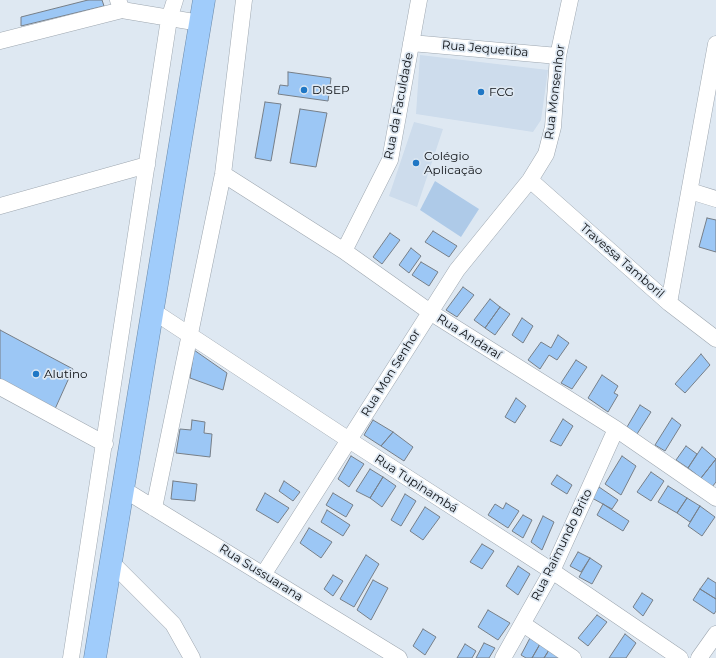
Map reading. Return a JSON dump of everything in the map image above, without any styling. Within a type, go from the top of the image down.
[{"type":"highway","points":[[94,658],[124,489],[204,0]]},
{"type":"street","points":[[71,658],[169,19],[175,0]]},
{"type":"street","points":[[154,508],[223,174],[244,0]]},
{"type":"street","name":"Rua da Faculdade","points":[[344,250],[390,160],[412,42],[418,0]]},
{"type":"street","name":"Rua Monsenhor","points":[[530,180],[546,154],[553,127],[558,56],[570,0]]},
{"type":"street","points":[[0,41],[120,5],[169,19],[200,23]]},
{"type":"street","name":"Rua Jequetiba","points":[[412,42],[558,56]]},
{"type":"street","points":[[670,302],[716,44]]},
{"type":"street","points":[[0,206],[147,165]]},
{"type":"street","name":"Rua Andaraí","points":[[223,174],[344,250],[430,312],[616,429],[714,494]]},
{"type":"street","name":"Travessa Tamboril","points":[[530,180],[670,302],[716,339]]},
{"type":"street","name":"Rua Mon Senhor","points":[[263,575],[457,270],[530,180]]},
{"type":"street","points":[[690,191],[716,200]]},
{"type":"street","name":"Rua Tupinambá","points":[[153,310],[349,440],[552,571],[680,658]]},
{"type":"street","points":[[0,387],[105,444]]},
{"type":"street","name":"Rua Raimundo Brito","points":[[503,658],[552,571],[616,429]]},
{"type":"street","name":"Rua Sussuarana","points":[[124,489],[399,658]]},
{"type":"street","points":[[111,562],[173,624],[192,658]]},
{"type":"street","points":[[523,624],[573,658]]},
{"type":"street","points":[[699,658],[716,634]]},
{"type":"shaded area","name":"FCG","points":[[420,55],[548,70],[541,120],[533,132],[416,114]]},
{"type":"shaded area","name":"Colégio Aplicação","points":[[414,122],[443,129],[417,207],[389,196]]},
{"type":"shaded area","points":[[435,181],[479,209],[461,237],[420,210]]},
{"type":"building","points":[[88,0],[102,0],[104,6],[21,26],[21,17]]},
{"type":"building","name":"DISEP","points":[[288,72],[331,78],[328,101],[278,94],[280,85],[288,86]]},
{"type":"building","points":[[265,102],[281,104],[271,161],[255,158]]},
{"type":"building","points":[[300,109],[327,113],[316,167],[290,163]]},
{"type":"building","points":[[707,218],[716,220],[716,252],[699,247]]},
{"type":"building","points":[[433,231],[457,246],[449,257],[425,242]]},
{"type":"building","points":[[390,233],[400,240],[382,264],[373,257]]},
{"type":"building","points":[[411,248],[421,256],[409,273],[399,265]]},
{"type":"building","points":[[421,262],[438,272],[429,286],[412,275]]},
{"type":"building","points":[[463,287],[474,295],[457,317],[446,310]]},
{"type":"building","points":[[490,299],[500,307],[485,328],[474,320]]},
{"type":"building","points":[[500,307],[510,314],[495,335],[485,328]]},
{"type":"building","points":[[522,318],[533,326],[523,343],[512,335]]},
{"type":"building","name":"Alutino","points":[[0,330],[73,369],[55,409],[0,379]]},
{"type":"building","points":[[558,335],[569,343],[557,360],[549,355],[540,369],[528,360],[541,342],[551,348]]},
{"type":"building","points":[[194,350],[227,373],[223,390],[190,378]]},
{"type":"building","points":[[701,354],[710,365],[685,393],[675,384]]},
{"type":"building","points":[[576,360],[587,367],[572,389],[561,383]]},
{"type":"building","points":[[602,375],[618,386],[614,393],[618,395],[608,412],[588,398]]},
{"type":"building","points":[[516,398],[526,406],[515,423],[505,417]]},
{"type":"building","points":[[640,405],[651,412],[637,434],[627,427]]},
{"type":"building","points":[[672,418],[681,425],[665,451],[655,445]]},
{"type":"building","points":[[563,419],[573,426],[561,446],[550,441]]},
{"type":"building","points":[[192,420],[205,422],[204,433],[212,434],[210,457],[176,453],[180,429],[191,430]]},
{"type":"building","points":[[373,420],[393,432],[381,446],[364,435]]},
{"type":"building","points":[[393,432],[413,447],[404,461],[381,446]]},
{"type":"building","points":[[686,446],[697,454],[688,468],[676,460]]},
{"type":"building","points":[[702,447],[716,459],[701,478],[688,468]]},
{"type":"building","points":[[351,456],[364,464],[349,487],[338,479]]},
{"type":"building","points":[[622,456],[636,466],[621,495],[605,484]]},
{"type":"building","points":[[716,459],[716,482],[712,487],[701,478]]},
{"type":"building","points":[[370,469],[383,477],[370,498],[356,491]]},
{"type":"building","points":[[651,472],[664,481],[651,501],[637,492]]},
{"type":"building","points":[[557,475],[572,485],[567,494],[551,484]]},
{"type":"building","points":[[383,477],[396,486],[382,507],[370,498]]},
{"type":"building","points":[[173,481],[197,484],[195,501],[171,499]]},
{"type":"building","points":[[284,481],[300,492],[293,501],[279,491]]},
{"type":"building","points":[[668,486],[687,498],[677,513],[658,502]]},
{"type":"building","points":[[599,487],[618,500],[612,509],[592,498]]},
{"type":"building","points":[[265,493],[289,508],[278,523],[256,510]]},
{"type":"building","points":[[333,493],[353,505],[346,517],[326,505]]},
{"type":"building","points":[[405,494],[416,501],[401,526],[391,520]]},
{"type":"building","points":[[687,498],[700,506],[690,522],[677,513]]},
{"type":"building","points":[[506,503],[519,511],[508,528],[488,515],[495,504],[503,509]]},
{"type":"building","points":[[603,504],[629,521],[623,531],[597,515]]},
{"type":"building","points":[[700,506],[715,517],[702,536],[688,526]]},
{"type":"building","points":[[425,507],[440,517],[423,540],[410,531]]},
{"type":"building","points":[[327,510],[350,525],[343,536],[321,522]]},
{"type":"building","points":[[523,515],[532,520],[523,538],[512,531]]},
{"type":"building","points":[[543,516],[554,522],[542,550],[531,542]]},
{"type":"building","points":[[309,528],[332,542],[321,558],[300,543]]},
{"type":"building","points":[[482,544],[494,551],[482,569],[470,562]]},
{"type":"building","points":[[578,552],[590,558],[581,572],[570,566]]},
{"type":"building","points":[[366,555],[379,564],[354,607],[340,599]]},
{"type":"building","points":[[590,558],[602,566],[592,584],[579,577]]},
{"type":"building","points":[[518,566],[530,574],[518,595],[506,586]]},
{"type":"building","points":[[333,575],[343,581],[333,596],[324,589]]},
{"type":"building","points":[[708,578],[716,583],[716,599],[700,589]]},
{"type":"building","points":[[373,580],[388,588],[371,620],[357,610]]},
{"type":"building","points":[[700,589],[716,599],[716,611],[714,614],[693,600]]},
{"type":"building","points":[[642,593],[653,600],[643,616],[633,607]]},
{"type":"building","points":[[488,610],[510,623],[498,640],[478,627]]},
{"type":"building","points":[[597,615],[607,622],[588,646],[578,638]]},
{"type":"building","points":[[423,629],[436,637],[425,655],[413,646]]},
{"type":"building","points":[[625,634],[636,643],[626,658],[609,658]]},
{"type":"building","points":[[530,638],[540,644],[532,658],[526,658],[521,655]]},
{"type":"building","points":[[484,643],[495,648],[489,658],[476,658]]},
{"type":"building","points":[[465,644],[476,651],[472,658],[457,658]]},
{"type":"building","points":[[540,644],[549,650],[544,658],[532,658]]},
{"type":"building","points":[[549,650],[559,656],[557,658],[544,658]]},
{"type":"place","name":"DISEP","points":[[304,90]]},
{"type":"place","name":"FCG","points":[[481,92]]},
{"type":"place","name":"Colégio Aplicação","points":[[416,163]]},
{"type":"place","name":"Alutino","points":[[36,374]]}]
